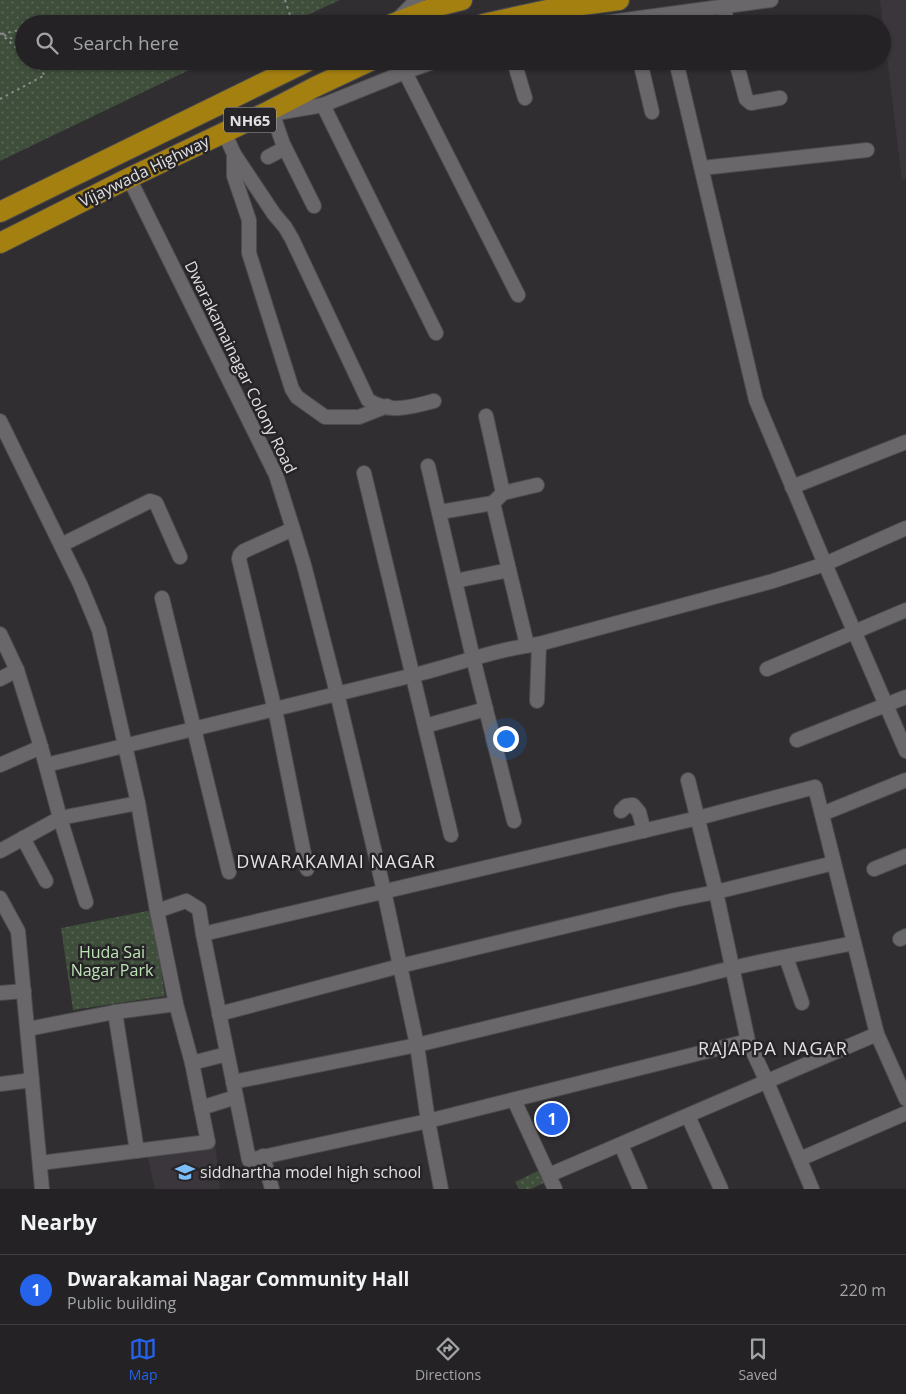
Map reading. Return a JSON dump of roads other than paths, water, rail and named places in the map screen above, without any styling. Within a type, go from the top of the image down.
[{"type":"highway","points":[[415,15],[438,6],[462,0]]},
{"type":"highway","points":[[524,15],[552,9],[619,0]]},
{"type":"highway","name":"Vijaywada Highway","points":[[0,212],[290,70]]},
{"type":"highway","name":"Vijaywada Highway","points":[[0,243],[224,132],[269,114],[315,87],[351,70]]},
{"type":"street","points":[[401,15],[417,0]]},
{"type":"street","points":[[684,15],[724,6],[771,0]]},
{"type":"street","points":[[724,6],[726,15]]},
{"type":"street","points":[[314,206],[269,114],[323,105],[411,70]]},
{"type":"street","points":[[517,70],[526,98]]},
{"type":"street","points":[[642,70],[652,112]]},
{"type":"street","points":[[678,70],[756,400],[824,564],[906,751]]},
{"type":"street","points":[[738,70],[746,99],[751,103],[780,98]]},
{"type":"street","points":[[405,72],[518,295]]},
{"type":"street","points":[[323,105],[436,333]]},
{"type":"street","points":[[224,132],[234,154],[292,239],[368,400],[395,408],[408,408],[434,401]]},
{"type":"street","points":[[268,157],[286,148]]},
{"type":"street","points":[[702,168],[867,150]]},
{"type":"street","points":[[234,154],[234,176],[249,220],[249,253],[292,389],[297,397],[325,417],[359,418],[387,406]]},
{"type":"street","name":"Dwarakamainagar Colony Road","points":[[129,178],[276,475],[293,528],[337,693],[384,891],[417,1045],[428,1121],[441,1189]]},
{"type":"street","points":[[486,416],[509,570],[533,645],[537,701]]},
{"type":"street","points":[[0,421],[80,584],[99,630],[138,803],[176,1004],[192,1063],[208,1142],[40,1163]]},
{"type":"street","points":[[792,487],[906,442]]},
{"type":"street","points":[[428,466],[514,821]]},
{"type":"street","points":[[364,473],[451,834]]},
{"type":"street","points":[[440,512],[498,498],[537,485]]},
{"type":"street","points":[[60,544],[153,501],[156,503],[180,557]]},
{"type":"street","points":[[293,528],[244,551],[240,554],[239,559],[274,709],[308,869]]},
{"type":"street","points":[[46,765],[413,675],[473,658],[533,645],[773,581],[824,564],[906,528]]},
{"type":"street","points":[[455,581],[509,570]]},
{"type":"street","points":[[162,598],[229,872]]},
{"type":"street","points":[[767,669],[906,610]]},
{"type":"street","points":[[0,634],[18,670],[86,902]]},
{"type":"street","points":[[0,679],[18,670]]},
{"type":"street","points":[[797,740],[906,697]]},
{"type":"street","points":[[425,726],[486,708]]},
{"type":"street","points":[[0,765],[41,747]]},
{"type":"street","points":[[688,780],[716,892],[748,1041],[812,1189]]},
{"type":"street","points":[[822,814],[906,780]]},
{"type":"street","points":[[203,934],[644,831],[815,787],[877,1034],[906,1099]]},
{"type":"street","points":[[0,852],[60,818],[138,803]]},
{"type":"street","points":[[621,811],[626,806],[633,805],[639,812],[644,831]]},
{"type":"street","points":[[23,838],[46,881]]},
{"type":"street","points":[[874,869],[906,856]]},
{"type":"street","points":[[219,1014],[400,966],[834,863]]},
{"type":"street","points":[[0,898],[18,931],[42,1189]]},
{"type":"street","points":[[157,911],[186,901],[199,909],[249,1160],[428,1121],[748,1041]]},
{"type":"street","points":[[233,1082],[417,1045],[693,978],[731,967],[786,958],[854,943]]},
{"type":"street","points":[[786,958],[802,1003]]},
{"type":"street","points":[[0,993],[24,991]]},
{"type":"street","points":[[28,1029],[114,1012],[176,1004]]},
{"type":"street","points":[[114,1012],[137,1151]]},
{"type":"street","points":[[549,1175],[877,1034]]},
{"type":"street","points":[[192,1063],[228,1054]]},
{"type":"street","points":[[0,1084],[32,1080]]},
{"type":"street","points":[[201,1108],[236,1097]]},
{"type":"street","points":[[514,1100],[555,1189]]},
{"type":"street","points":[[800,1159],[906,1113]]},
{"type":"street","points":[[688,1116],[721,1189]]},
{"type":"street","points":[[621,1145],[640,1189]]},
{"type":"street","points":[[263,1156],[272,1189]]},
{"type":"place","name":"Dwarakamai Nagar Community Hall","points":[[552,1119]]},
{"type":"place","name":"siddhartha model high school","points":[[185,1172]]},
{"type":"district","name":"DWARAKAMAI NAGAR","points":[[336,861]]},
{"type":"district","name":"RAJAPPA NAGAR","points":[[773,1048]]},
{"type":"park label","name":"Huda Sai Nagar Park","points":[[112,961]]}]
